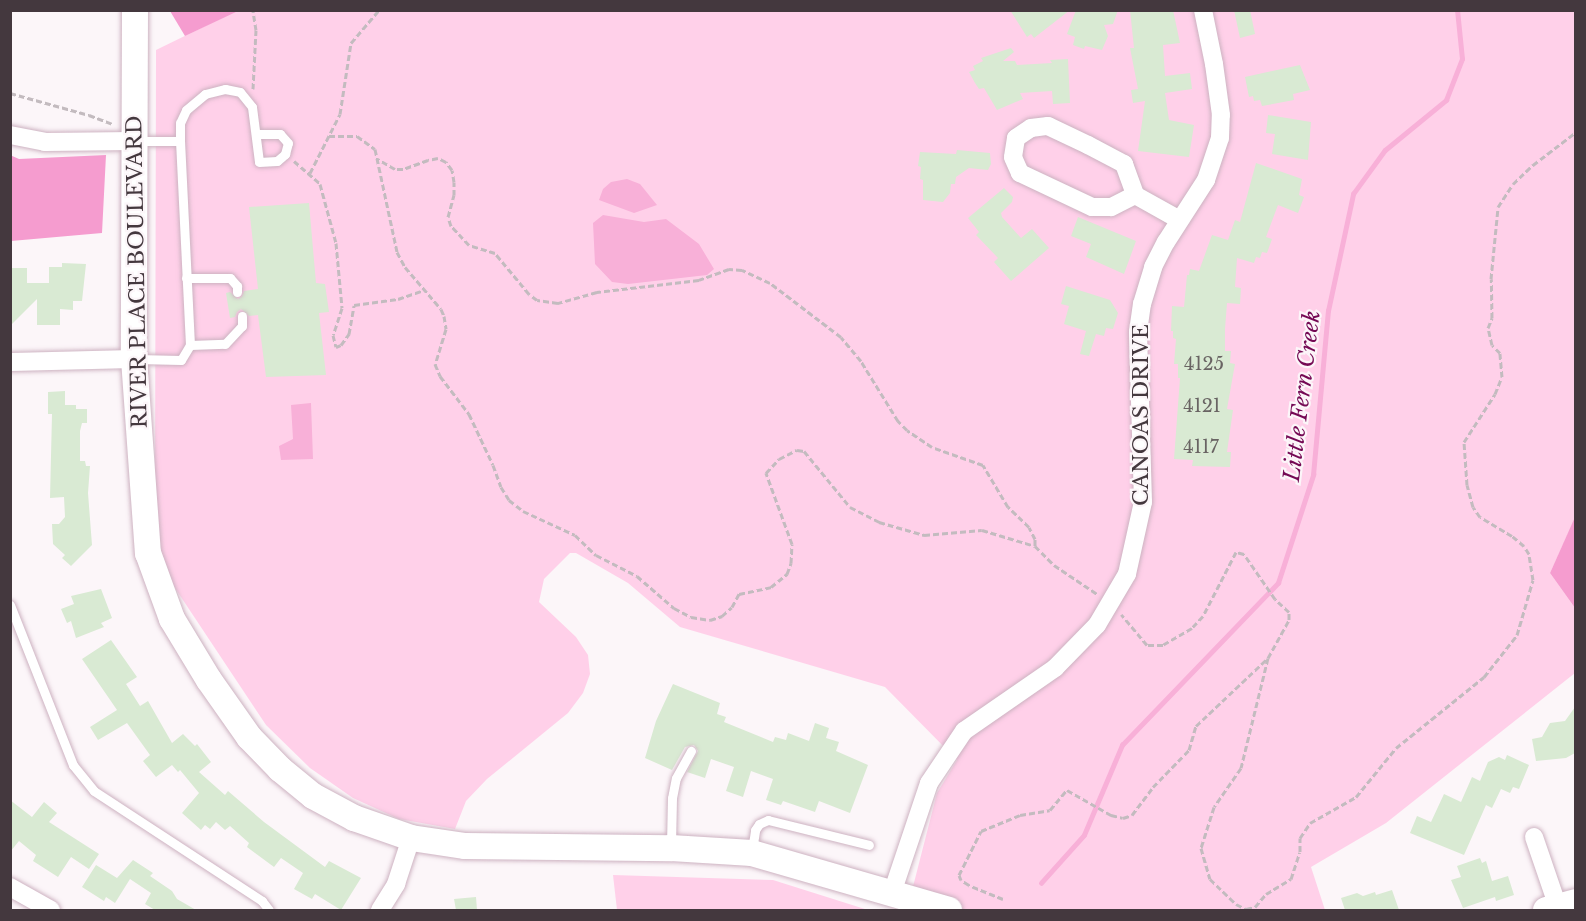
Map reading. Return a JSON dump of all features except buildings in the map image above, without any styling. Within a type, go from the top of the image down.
[{"type":"street","name":"RIVER PLACE BOULEVARD","points":[[135,10],[134,359],[148,553],[172,618],[209,680],[249,737],[280,769],[314,796],[354,818],[411,838],[465,846],[500,848],[671,848],[752,853],[949,910]]},
{"type":"street","name":"CANOAS DRIVE","points":[[892,893],[929,783],[964,731],[1055,668],[1097,625],[1126,574],[1143,501],[1138,342],[1142,304],[1153,267],[1206,180],[1220,138],[1221,115],[1216,75],[1203,10]]},
{"type":"street","points":[[1134,195],[1111,207],[1092,207],[1020,173],[1013,157],[1016,138],[1031,128],[1048,126],[1124,164],[1134,195],[1180,220]]},
{"type":"street","points":[[10,135],[45,142],[133,134]]},
{"type":"street","points":[[10,362],[134,359]]},
{"type":"street","points":[[1534,837],[1560,906]]},
{"type":"street","points":[[381,910],[396,884],[411,838]]},
{"type":"street","points":[[10,887],[51,910]]},
{"type":"lane","points":[[134,359],[180,360],[190,345],[180,141],[180,123],[186,110],[205,94],[225,89],[240,93],[252,107],[256,134]]},
{"type":"lane","points":[[133,134],[180,141]]},
{"type":"lane","points":[[186,278],[230,278],[237,292]]},
{"type":"lane","points":[[190,345],[225,344],[242,326],[242,316]]},
{"type":"lane","points":[[10,605],[73,765],[94,791],[262,901],[269,910]]},
{"type":"lane","points":[[671,848],[672,798],[676,778],[691,751]]},
{"type":"lane","points":[[752,853],[755,830],[759,824],[768,820],[869,845]]},
{"type":"path","points":[[252,94],[256,30],[253,10]]},
{"type":"path","points":[[310,173],[340,114],[351,43],[379,10]]},
{"type":"path","points":[[10,93],[89,115],[133,134]]},
{"type":"path","points":[[1120,613],[1147,645],[1163,645],[1192,628],[1203,616],[1236,552],[1244,554],[1275,599],[1289,612],[1289,620],[1268,658],[1241,768],[1214,807],[1201,848],[1210,879],[1236,904],[1245,909],[1255,907],[1266,894],[1291,879],[1300,852],[1300,838],[1310,823],[1356,797],[1396,748],[1484,678],[1517,635],[1533,580],[1529,554],[1524,546],[1512,536],[1480,518],[1473,507],[1467,486],[1464,442],[1495,394],[1502,377],[1500,353],[1492,345],[1488,328],[1492,318],[1491,279],[1498,207],[1504,195],[1522,175],[1575,132]]},
{"type":"path","points":[[329,136],[357,136],[375,149],[397,252],[405,267],[444,316],[446,329],[435,364],[469,414],[509,500],[523,511],[575,535],[596,555],[637,576],[674,608],[691,617],[710,620],[722,615],[732,607],[739,594],[771,587],[787,574],[791,563],[792,544],[766,473],[779,459],[797,450],[804,451],[850,507],[879,522],[924,535],[982,530],[1035,546],[1054,565],[1101,597]]},
{"type":"path","points":[[294,152],[293,160],[320,184],[336,243],[342,308],[333,335],[333,343],[336,347],[341,345],[350,334],[354,305],[398,299],[424,290]]},
{"type":"path","points":[[378,159],[394,169],[403,169],[438,158],[446,162],[452,170],[454,182],[454,195],[448,218],[451,226],[469,244],[495,253],[529,294],[537,300],[558,303],[597,292],[699,280],[729,268],[742,270],[770,283],[847,343],[898,422],[932,447],[983,465],[1008,507],[1029,527],[1035,539],[1035,546]]},
{"type":"path","points":[[1004,899],[969,885],[959,875],[975,840],[986,828],[1020,815],[1050,810],[1067,790],[1111,815],[1123,818],[1132,815],[1153,787],[1189,750],[1196,726],[1268,658]]},
{"type":"shaded area","points":[[238,10],[1575,11],[1576,516],[1550,573],[1575,608],[1575,673],[1386,823],[1311,867],[1325,910],[907,910],[937,793],[957,760],[885,687],[680,627],[628,583],[576,553],[570,553],[544,579],[539,602],[576,637],[588,655],[590,674],[583,693],[568,713],[487,779],[466,801],[455,829],[399,819],[353,798],[310,768],[266,725],[171,582],[158,541],[155,508],[156,50]]},
{"type":"shaded area","points":[[170,11],[238,11],[185,36]]},
{"type":"shaded area","points":[[10,155],[19,159],[106,155],[102,233],[11,241]]},
{"type":"shaded area","points":[[627,179],[640,184],[657,205],[634,213],[599,200],[603,189],[611,182]]},
{"type":"shaded area","points":[[603,215],[644,222],[666,219],[699,244],[714,269],[707,275],[628,284],[612,282],[595,264],[593,223]]},
{"type":"shaded area","points":[[311,403],[313,459],[281,460],[279,446],[293,439],[291,405]]},
{"type":"shaded area","points":[[1575,517],[1575,608],[1550,573]]},
{"type":"shaded area","points":[[613,875],[773,880],[868,910],[617,910]]},
{"type":"waterway","name":"Little Fern Creek","points":[[1041,883],[1084,835],[1122,745],[1278,583],[1313,475],[1328,311],[1353,194],[1385,150],[1446,100],[1462,59],[1457,10]]}]
